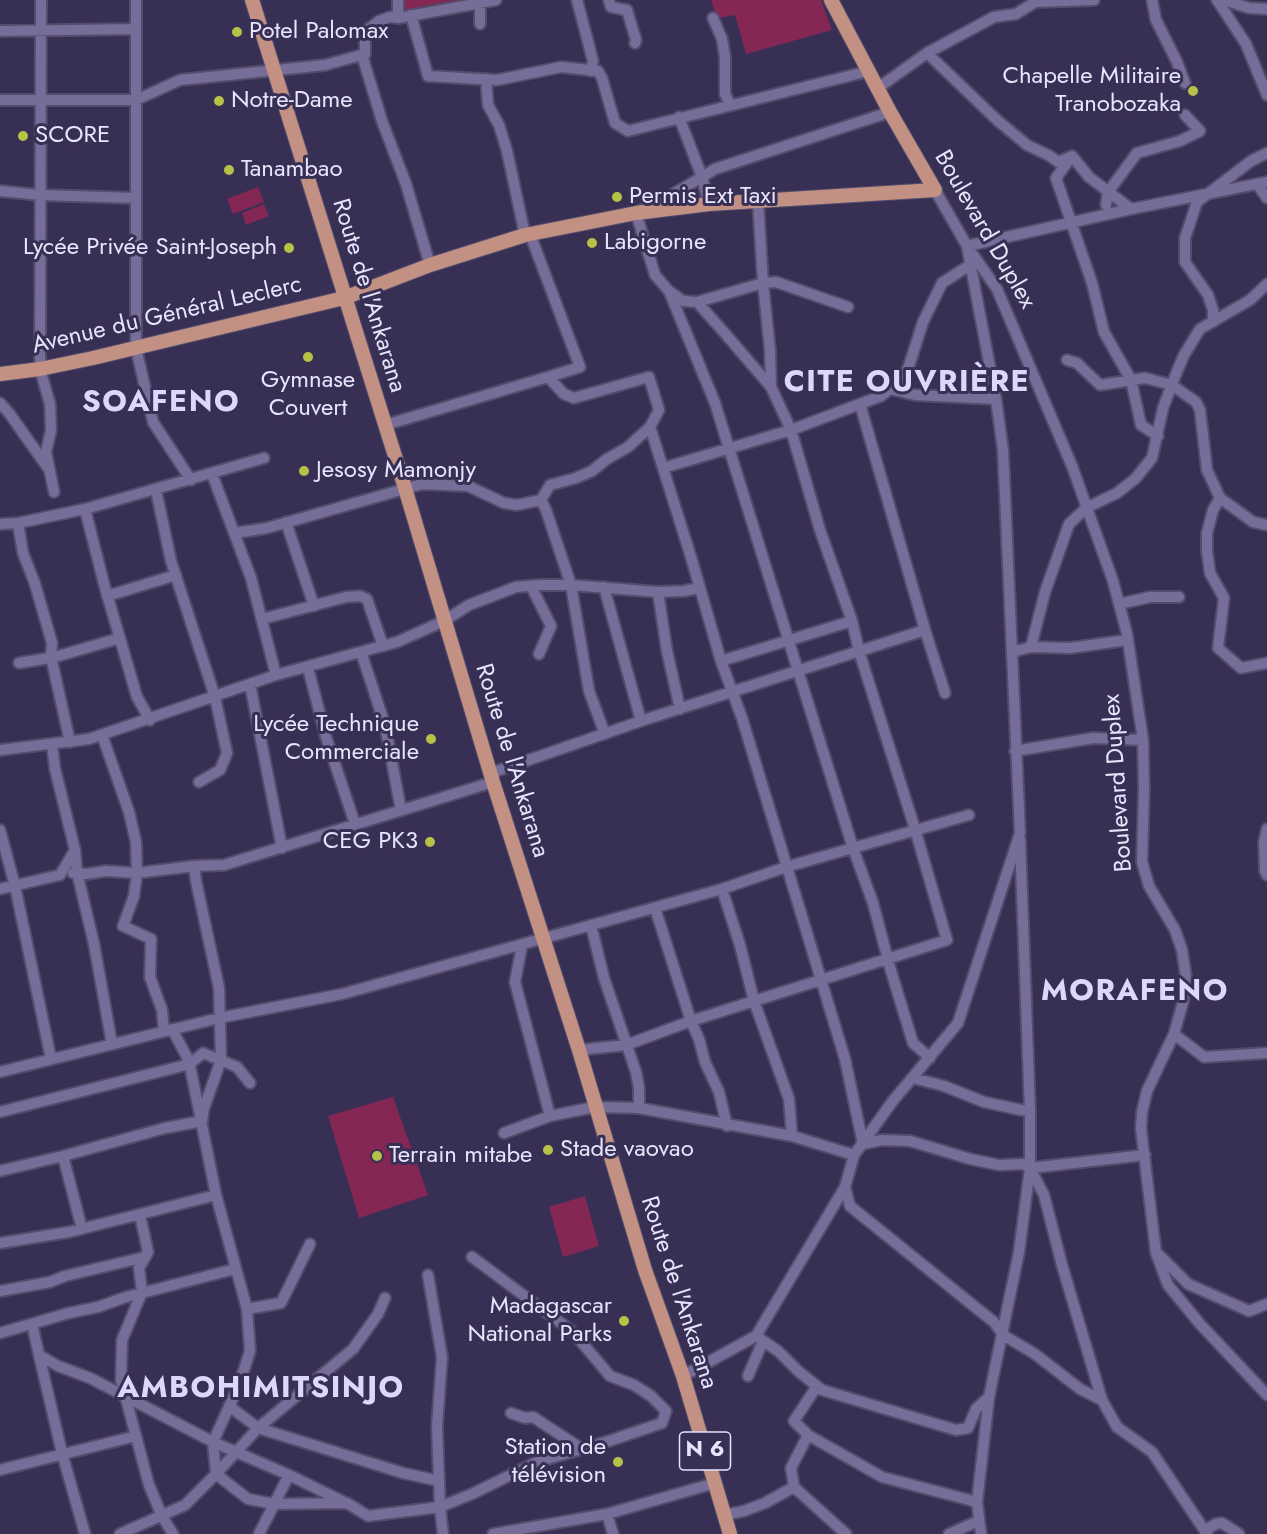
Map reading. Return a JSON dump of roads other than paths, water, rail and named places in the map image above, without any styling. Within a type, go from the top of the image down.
[{"type":"main road","name":"Route de l'Ankarana","points":[[252,0],[405,488],[492,778],[579,1050],[645,1270],[683,1376],[730,1534]]},
{"type":"main road","name":"Boulevard Duplex","points":[[831,0],[890,112],[936,190]]},
{"type":"main road","name":"Avenue du Général Leclerc","points":[[0,374],[40,369],[136,348],[344,298],[430,265],[528,235],[636,213],[709,204],[936,190]]},
{"type":"street","points":[[41,0],[40,369],[50,404],[51,430],[46,453],[54,492]]},
{"type":"street","points":[[136,0],[136,348],[153,422],[191,480]]},
{"type":"street","points":[[398,0],[398,18]]},
{"type":"street","points":[[0,100],[136,100],[180,80],[325,65],[365,54],[364,32],[390,17],[398,18],[496,0]]},
{"type":"street","points":[[577,0],[593,61],[591,71]]},
{"type":"street","points":[[609,0],[611,7],[627,10],[635,43]]},
{"type":"street","points":[[1016,14],[1019,0]]},
{"type":"street","points":[[878,88],[927,53],[994,17],[1016,14],[1035,2],[1094,0]]},
{"type":"street","points":[[1152,0],[1156,20],[1185,83]]},
{"type":"street","points":[[1217,0],[1246,44],[1267,95]]},
{"type":"street","points":[[1224,0],[1249,8],[1267,9]]},
{"type":"street","points":[[480,3],[480,24]]},
{"type":"street","points":[[411,15],[428,76],[501,80],[561,67],[598,71],[615,123],[628,131],[869,71]]},
{"type":"street","points":[[713,18],[722,39],[725,57],[725,94],[730,104]]},
{"type":"street","points":[[0,31],[136,29]]},
{"type":"street","points":[[927,53],[997,120],[1028,145],[1058,162],[1072,156]]},
{"type":"street","points":[[362,55],[382,121],[406,183],[430,265]]},
{"type":"street","points":[[385,425],[580,367],[528,235],[499,125],[488,105],[486,79]]},
{"type":"street","points":[[848,306],[783,284],[763,283],[696,302],[683,301],[669,291],[655,275],[636,213],[715,169],[890,112]]},
{"type":"street","points":[[1106,205],[1108,192],[1137,153],[1180,141],[1200,131],[1185,115]]},
{"type":"street","points":[[679,117],[702,177],[709,204]]},
{"type":"street","points":[[1213,322],[1213,310],[1208,295],[1185,262],[1185,238],[1197,202],[1251,161],[1267,153]]},
{"type":"street","points":[[1072,156],[1089,177],[1131,209]]},
{"type":"street","points":[[1072,156],[1056,178],[1092,283],[1104,332],[1131,380],[1141,425],[1158,436]]},
{"type":"street","points":[[981,1534],[977,1502],[989,1397],[1019,1252],[1030,1168],[1030,1111],[1024,906],[1015,751],[1003,450],[968,246],[1131,209],[1262,183],[1267,198]]},
{"type":"street","name":"Boulevard Duplex","points":[[936,190],[968,246],[997,289],[1072,466],[1113,581],[1127,640],[1143,740],[1142,862],[1149,886],[1176,930],[1186,977],[1183,1002],[1174,1034],[1147,1091],[1142,1112],[1141,1129],[1156,1253],[1168,1285],[1174,1293],[1267,1395]]},
{"type":"street","points":[[0,191],[40,195],[136,198]]},
{"type":"street","points":[[758,201],[771,387]]},
{"type":"street","points":[[663,468],[791,430],[881,396],[908,369],[927,314],[942,283],[970,265]]},
{"type":"street","points":[[1030,647],[1069,524],[1086,508],[1117,493],[1135,479],[1152,458],[1163,408],[1184,354],[1200,329],[1250,300],[1267,284]]},
{"type":"street","points":[[669,291],[715,403],[730,448],[853,848],[873,903],[913,1042],[930,1058]]},
{"type":"street","points":[[579,1050],[626,1045],[691,1021],[947,940],[859,651],[852,621],[820,530],[791,430],[771,387],[696,302]]},
{"type":"street","points":[[1067,360],[1077,363],[1100,385],[1145,378],[1172,385],[1196,402],[1200,410],[1207,470],[1220,498],[1253,522],[1267,525]]},
{"type":"street","points":[[541,500],[549,484],[576,478],[592,471],[628,447],[650,427],[659,410],[649,377],[574,398],[564,394],[548,377]]},
{"type":"street","points":[[890,389],[915,395],[996,399]]},
{"type":"street","points":[[0,403],[48,468]]},
{"type":"street","points":[[860,404],[945,693]]},
{"type":"street","points":[[650,427],[721,661],[742,718],[845,1059],[863,1144]]},
{"type":"street","points":[[0,524],[18,523],[86,509],[264,458]]},
{"type":"street","points":[[212,474],[251,578],[276,675]]},
{"type":"street","points":[[234,533],[286,522],[422,484],[468,486],[504,503],[518,505],[541,500]]},
{"type":"street","points":[[156,490],[176,575],[214,697],[227,753],[220,770],[200,782]]},
{"type":"street","points":[[1220,498],[1213,510],[1207,533],[1210,573],[1224,598],[1218,648],[1241,668],[1267,663]]},
{"type":"street","points":[[541,500],[571,585],[589,691],[605,734]]},
{"type":"street","points":[[86,509],[107,596],[137,697],[150,720]]},
{"type":"street","points":[[286,522],[314,606]]},
{"type":"street","points":[[18,523],[23,553],[35,584],[52,643],[51,657],[70,742]]},
{"type":"street","points":[[107,596],[176,575]]},
{"type":"street","points":[[0,750],[70,742],[102,735],[276,675],[398,642],[444,621],[469,604],[516,587],[571,585],[657,592],[700,588]]},
{"type":"street","points":[[531,586],[551,626],[539,654]]},
{"type":"street","points":[[603,587],[641,721]]},
{"type":"street","points":[[657,592],[680,708]]},
{"type":"street","points":[[262,619],[346,597],[360,596],[367,599],[382,646]]},
{"type":"street","points":[[1119,604],[1150,597],[1179,597]]},
{"type":"street","points":[[721,661],[852,621]]},
{"type":"street","points":[[0,889],[77,872],[86,874],[106,871],[137,873],[224,865],[401,810],[641,721],[925,630]]},
{"type":"street","points":[[19,663],[51,657],[120,638]]},
{"type":"street","points":[[1012,652],[1030,647],[1070,648],[1127,640]]},
{"type":"street","points":[[361,652],[385,726],[401,810]]},
{"type":"street","points":[[308,668],[326,737],[354,824]]},
{"type":"street","points":[[250,684],[282,848]]},
{"type":"street","points":[[102,735],[129,812],[136,842],[137,873],[134,896],[123,926],[151,939],[150,977],[168,1030],[190,1064],[216,1196],[247,1309],[250,1351],[239,1384],[213,1442],[216,1474],[248,1499],[274,1504],[347,1503]]},
{"type":"street","points":[[1015,751],[1093,738],[1143,740]]},
{"type":"street","points":[[52,744],[55,769],[75,850],[77,872],[112,1044]]},
{"type":"street","points":[[0,1072],[219,1018],[342,994],[722,889],[786,867],[969,815]]},
{"type":"street","points":[[1267,829],[1264,842],[1267,875]]},
{"type":"street","points":[[0,830],[15,886],[51,1059]]},
{"type":"street","points":[[748,1376],[759,1339],[845,1187],[854,1155],[892,1102],[958,1023],[1020,833]]},
{"type":"street","points":[[60,875],[75,850]]},
{"type":"street","points":[[194,866],[219,988],[221,1060],[204,1108],[202,1121]]},
{"type":"street","points":[[722,889],[740,945],[754,1001],[789,1099],[792,1136]]},
{"type":"street","points":[[655,908],[705,1062],[719,1092],[727,1126]]},
{"type":"street","points":[[591,925],[604,978],[639,1088],[639,1108]]},
{"type":"street","points":[[522,945],[515,982],[550,1116]]},
{"type":"street","points":[[1174,1034],[1204,1057],[1267,1053]]},
{"type":"street","points":[[0,1112],[190,1064],[203,1053],[237,1067],[250,1083]]},
{"type":"street","points":[[913,1078],[944,1086],[984,1102],[1030,1111]]},
{"type":"street","points":[[504,1133],[550,1116],[595,1107],[639,1108],[727,1126],[792,1136],[854,1155]]},
{"type":"street","points":[[0,1171],[165,1128],[202,1121]]},
{"type":"street","points":[[863,1144],[882,1140],[910,1141],[970,1159],[999,1165],[1024,1164],[1030,1168],[1044,1195],[1102,1400],[1117,1427],[1152,1452],[1206,1532],[1216,1524],[1222,1523],[1239,1534]]},
{"type":"street","points":[[1030,1168],[1145,1155]]},
{"type":"street","points":[[63,1156],[82,1229]]},
{"type":"street","points":[[845,1187],[850,1206],[994,1322],[1003,1335],[1035,1354],[1080,1389],[1102,1400]]},
{"type":"street","points":[[0,1243],[82,1229],[216,1196]]},
{"type":"street","points":[[140,1215],[148,1252],[139,1268],[142,1292],[122,1340],[121,1380],[149,1485],[162,1516],[173,1534]]},
{"type":"street","points":[[247,1309],[281,1303],[310,1244]]},
{"type":"street","points":[[1156,1253],[1188,1284],[1249,1311],[1267,1304]]},
{"type":"street","points":[[0,1291],[50,1282],[64,1276],[145,1257]]},
{"type":"street","points":[[39,1355],[58,1366],[90,1378],[126,1396],[213,1442],[347,1503],[368,1516],[440,1507],[537,1462],[662,1423],[666,1411],[651,1396],[634,1385],[609,1376],[573,1332],[472,1257]]},
{"type":"street","points":[[0,1334],[69,1313],[98,1307],[142,1292],[235,1269]]},
{"type":"street","points":[[428,1275],[442,1357],[437,1426],[443,1534]]},
{"type":"street","points":[[120,1534],[185,1505],[258,1428],[353,1349],[378,1314],[385,1298]]},
{"type":"street","points":[[32,1324],[62,1454],[85,1534]]},
{"type":"street","points":[[683,1376],[759,1339]]},
{"type":"street","points":[[759,1339],[778,1351],[822,1390],[956,1430],[968,1428],[976,1409],[989,1397]]},
{"type":"street","points":[[817,1386],[795,1421],[808,1435],[882,1477],[977,1502]]},
{"type":"street","points":[[229,1406],[258,1428],[404,1473],[439,1481]]},
{"type":"street","points":[[511,1413],[525,1418],[533,1417],[582,1449]]},
{"type":"street","points":[[808,1435],[791,1468],[794,1487],[846,1534]]},
{"type":"street","points":[[0,1470],[136,1436]]},
{"type":"street","points":[[259,1534],[289,1475]]},
{"type":"street","points":[[493,1534],[607,1514],[715,1483]]},
{"type":"street","points":[[724,1515],[765,1503],[794,1487]]},
{"type":"street","points":[[607,1514],[613,1534]]},
{"type":"street","points":[[949,1534],[978,1521]]},
{"type":"place","name":"Potel Palomax","points":[[237,32]]},
{"type":"place","name":"Chapelle Militaire Tranobozaka","points":[[1193,91]]},
{"type":"place","name":"Notre-Dame","points":[[219,101]]},
{"type":"place","name":"SCORE","points":[[23,136]]},
{"type":"place","name":"Tanambao","points":[[229,170]]},
{"type":"place","name":"Permis Ext Taxi","points":[[617,197]]},
{"type":"place","name":"Labigorne","points":[[592,243]]},
{"type":"place","name":"Lycée Privée Saint-Joseph","points":[[289,248]]},
{"type":"place","name":"Gymnase Couvert","points":[[308,357]]},
{"type":"place","name":"Jesosy Mamonjy","points":[[304,471]]},
{"type":"place","name":"Lycée Technique Commerciale","points":[[431,739]]},
{"type":"place","name":"CEG PK3","points":[[430,842]]},
{"type":"place","name":"Stade vaovao","points":[[548,1150]]},
{"type":"place","name":"Terrain mitabe","points":[[377,1156]]},
{"type":"place","name":"Madagascar National Parks","points":[[624,1321]]},
{"type":"place","name":"Station de télévision","points":[[618,1462]]},
{"type":"district","name":"CITE OUVRIÈRE","points":[[907,384]]},
{"type":"district","name":"SOAFENO","points":[[161,404]]},
{"type":"district","name":"MORAFENO","points":[[1135,993]]},
{"type":"district","name":"AMBOHIMITSINJO","points":[[261,1390]]}]
